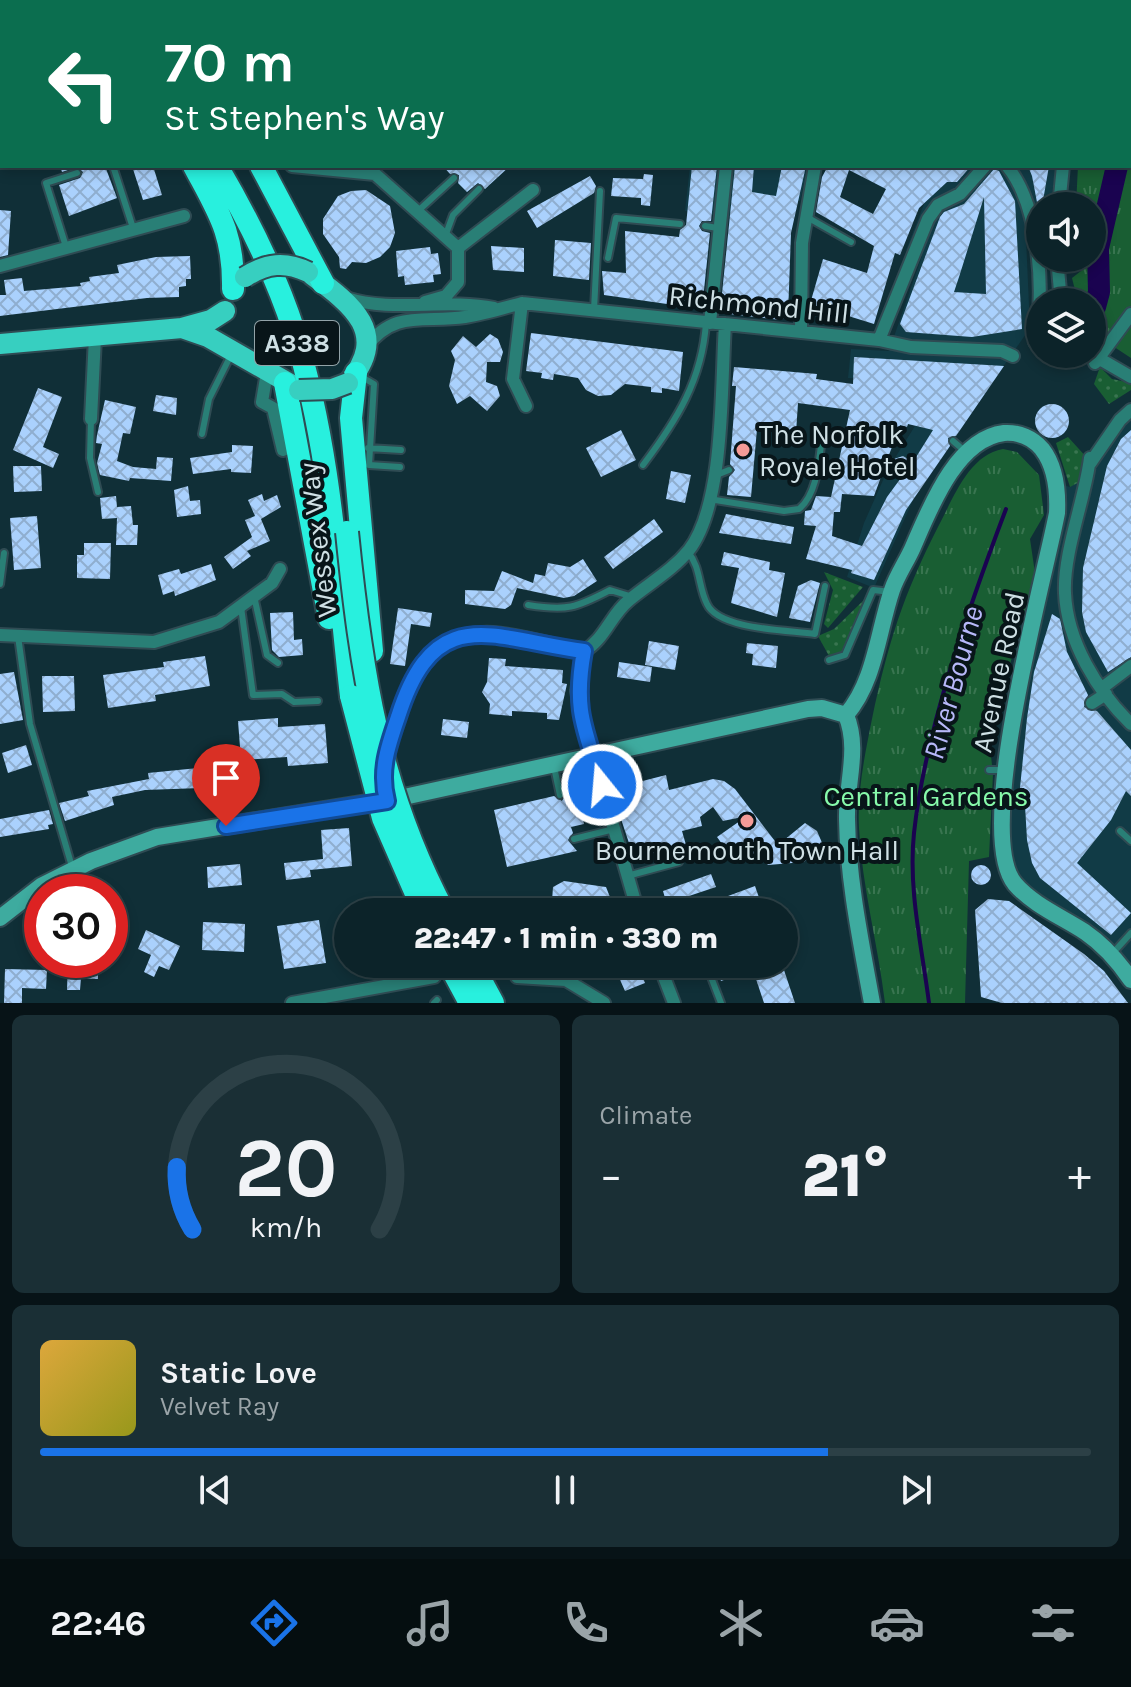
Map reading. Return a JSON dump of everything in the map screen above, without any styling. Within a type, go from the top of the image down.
[{"type":"highway","points":[[195,168],[228,231],[239,283]]},
{"type":"highway","name":"Wessex Way","points":[[218,168],[265,254],[295,334],[321,447],[378,744],[402,821],[438,898]]},
{"type":"highway","name":"Wessex Way","points":[[235,168],[288,272],[310,335],[336,446],[338,533]]},
{"type":"highway","points":[[262,168],[316,278]]},
{"type":"highway","points":[[352,378],[351,418],[338,533],[351,696],[383,818],[418,898]]},
{"type":"highway","points":[[284,382],[303,468],[338,533]]},
{"type":"highway","points":[[449,978],[470,1003]]},
{"type":"highway","points":[[480,978],[493,1003]]},
{"type":"main road","points":[[182,328],[234,350],[284,382],[332,389],[352,378],[366,347],[366,331],[357,313],[343,297],[294,265],[276,264],[239,283],[225,311],[225,330],[234,350]]},
{"type":"main road","points":[[0,344],[182,328],[211,320],[225,311]]},
{"type":"street","points":[[275,190],[291,168]]},
{"type":"street","points":[[334,168],[375,170],[458,248],[458,282],[446,296],[425,302]]},
{"type":"street","points":[[708,323],[711,227],[726,168]]},
{"type":"street","points":[[801,332],[800,274],[805,216],[815,168]]},
{"type":"street","points":[[879,340],[938,205],[960,194],[983,168]]},
{"type":"street","points":[[1009,168],[1023,187],[1035,221],[1037,288]]},
{"type":"street","points":[[1060,192],[1063,168]]},
{"type":"street","points":[[458,248],[533,190]]},
{"type":"street","points":[[0,266],[184,216]]},
{"type":"street","name":"Richmond Hill","points":[[343,297],[375,305],[425,302],[499,309]]},
{"type":"street","points":[[522,303],[513,379],[526,406]]},
{"type":"street","name":"Richmond Hill","points":[[366,347],[390,324],[464,317],[522,303],[879,340],[911,347],[963,348],[1013,356]]},
{"type":"street","points":[[1106,345],[1131,314]]},
{"type":"street","points":[[634,898],[584,728],[577,691],[584,651],[597,641],[609,621],[633,597],[688,552],[701,532],[714,476],[725,324]]},
{"type":"street","points":[[91,419],[95,337]]},
{"type":"street","points":[[1106,364],[1131,377]]},
{"type":"street","points":[[283,450],[273,408],[262,402],[284,382]]},
{"type":"street","points":[[1129,412],[1090,461],[1065,591],[1075,637],[1104,691],[1131,724]]},
{"type":"street","name":"Avenue Road","points":[[967,453],[984,432],[1022,435],[1041,448],[1050,462],[1056,483],[1057,513],[1038,606],[997,770],[1003,844],[1012,881],[1029,897],[1087,933],[1112,954],[1131,980]]},
{"type":"street","points":[[872,1003],[851,883],[847,816],[853,741],[846,715],[865,684],[891,592],[926,517],[967,453]]},
{"type":"street","points":[[0,635],[154,642],[219,622],[272,583],[280,569]]},
{"type":"street","points":[[272,583],[283,594]]},
{"type":"street","points":[[1038,606],[1048,593],[1065,591]]},
{"type":"street","points":[[387,801],[383,767],[395,725],[409,679],[432,652],[472,635],[493,633],[584,651]]},
{"type":"street","points":[[1092,703],[1131,666]]},
{"type":"street","points":[[0,918],[41,886],[157,837],[387,801],[808,709],[822,708],[846,715]]},
{"type":"street","points":[[292,1003],[406,978]]},
{"type":"street","points":[[664,978],[674,1003]]},
{"type":"street","points":[[526,981],[566,980],[604,1003]]},
{"type":"lane","points":[[427,0],[450,0]]},
{"type":"lane","points":[[114,168],[134,231]]},
{"type":"lane","points":[[67,250],[46,183],[77,173]]},
{"type":"lane","points":[[418,211],[454,178]]},
{"type":"lane","points":[[446,234],[453,215],[479,189]]},
{"type":"lane","points":[[594,310],[600,191]]},
{"type":"lane","points":[[805,216],[851,242]]},
{"type":"lane","points":[[608,258],[616,218],[680,224]]},
{"type":"lane","points":[[643,465],[678,418],[696,380],[708,323]]},
{"type":"lane","points":[[202,434],[209,399],[234,350]]},
{"type":"lane","points":[[352,378],[374,384],[369,465],[400,467]]},
{"type":"lane","points":[[91,419],[90,458],[98,492]]},
{"type":"lane","points":[[709,499],[784,511],[799,509],[808,499],[813,486],[823,431]]},
{"type":"lane","points":[[953,441],[967,453]]},
{"type":"lane","points":[[368,448],[401,450]]},
{"type":"lane","points":[[714,476],[729,470]]},
{"type":"lane","points":[[688,552],[700,572],[707,606],[724,619],[744,625],[815,634],[825,586]]},
{"type":"lane","points":[[0,584],[4,553]]},
{"type":"lane","points":[[528,605],[564,610],[610,590],[633,597]]},
{"type":"lane","points":[[829,660],[845,655],[873,590],[891,592]]},
{"type":"lane","points":[[254,596],[267,655],[278,663]]},
{"type":"lane","points":[[241,606],[253,695],[282,694],[294,702],[318,701]]},
{"type":"lane","points":[[18,635],[30,724],[73,870]]},
{"type":"lane","points":[[554,765],[560,795]]},
{"type":"lane","points":[[574,839],[614,829]]},
{"type":"lane","points":[[1120,831],[1131,841]]},
{"type":"lane","points":[[627,876],[679,862]]},
{"type":"lane","points":[[1112,954],[1131,933]]},
{"type":"lane","points":[[711,978],[721,1003]]},
{"type":"shaded area","points":[[690,168],[808,168],[800,201],[776,196],[747,220],[685,211]]},
{"type":"shaded area","points":[[902,168],[1056,168],[1052,192],[1026,192],[1026,334],[917,491],[874,588],[847,577],[864,523],[888,469],[915,426],[930,429],[960,385],[848,378],[851,349],[889,351],[922,256],[906,250],[926,199]]},
{"type":"shaded area","points":[[1131,410],[1131,980],[1125,971],[1029,897],[1005,862],[1004,770],[1056,483],[1070,487]]},
{"type":"green space","points":[[1078,168],[1131,168],[1131,358],[1106,342],[1106,288],[1074,288],[1072,278],[1080,272],[1106,272],[1106,192],[1077,192]]},
{"type":"green space","points":[[1101,368],[1112,379],[1131,383],[1131,390],[1109,404],[1094,384]]},
{"type":"green space","points":[[1068,437],[1088,459],[1083,480],[1070,487],[1056,443]]},
{"type":"green space","name":"Central Gardens","points":[[1003,449],[1017,452],[1039,475],[1044,515],[1030,539],[1036,580],[1019,628],[990,747],[993,774],[989,857],[969,861],[965,1003],[885,1003],[863,872],[859,828],[860,787],[872,719],[898,620],[926,550],[972,468],[981,459]]},
{"type":"green space","points":[[824,572],[863,587],[828,628],[824,624],[833,590]]},
{"type":"green space","points":[[865,599],[842,652],[829,656],[818,636],[834,629]]},
{"type":"building","points":[[78,168],[106,168],[117,198],[69,216],[59,185],[80,178],[83,172]]},
{"type":"building","points":[[133,168],[154,168],[162,195],[143,200]]},
{"type":"building","points":[[445,168],[508,168],[485,189],[478,183],[467,192],[458,183],[459,175],[450,174]]},
{"type":"building","points":[[692,168],[717,168],[711,221],[702,221],[699,226],[702,231],[710,233],[702,309],[604,295],[602,271],[626,273],[625,231],[679,237],[680,230],[686,225]]},
{"type":"building","points":[[735,168],[754,168],[752,192],[776,196],[782,168],[806,168],[791,233],[788,316],[781,320],[720,313]]},
{"type":"building","points":[[827,168],[969,168],[957,182],[947,182],[919,208],[900,255],[895,253],[874,324],[810,304],[823,259],[867,273],[874,246],[816,212],[822,177]],"holes":[[[849,170],[886,189],[873,214],[840,197]]]},
{"type":"building","points":[[1029,168],[1049,168],[1044,192],[1035,192]]},
{"type":"building","points":[[994,169],[999,171],[1015,201],[1022,329],[972,337],[906,332],[900,324],[940,217],[944,212],[964,204]],"holes":[[[984,197],[986,294],[954,292]]]},
{"type":"building","points":[[644,174],[653,175],[650,206],[641,205],[641,198],[611,196],[613,178],[643,179]]},
{"type":"building","points":[[590,176],[596,186],[594,193],[537,228],[527,211]]},
{"type":"building","points":[[366,190],[390,206],[395,233],[390,247],[380,257],[366,263],[352,262],[346,269],[340,268],[339,257],[323,234],[323,219],[338,196]]},
{"type":"building","points":[[0,210],[11,211],[8,255],[0,257]]},
{"type":"building","points":[[555,240],[591,243],[589,280],[553,276]]},
{"type":"building","points":[[491,246],[524,248],[524,272],[493,270]]},
{"type":"building","points":[[430,247],[431,254],[438,253],[441,274],[433,275],[434,282],[405,285],[404,276],[398,277],[396,251]]},
{"type":"building","points":[[190,256],[191,279],[186,279],[186,286],[179,287],[179,297],[0,316],[0,295],[6,295],[4,280],[22,278],[24,291],[81,286],[80,283],[90,281],[89,277],[119,273],[117,265],[156,257]]},
{"type":"building","points":[[531,333],[683,352],[679,391],[662,388],[662,393],[651,392],[651,387],[625,384],[611,395],[598,396],[586,390],[578,378],[554,374],[553,380],[541,378],[542,373],[526,371]]},
{"type":"building","points":[[490,334],[498,339],[503,352],[500,362],[487,362],[486,382],[497,386],[500,396],[487,411],[470,396],[457,404],[449,386],[455,360],[451,351],[463,336],[476,347]]},
{"type":"building","points":[[854,357],[1004,366],[956,436],[948,438],[950,446],[906,510],[874,580],[851,573],[852,570],[806,559],[816,526],[804,525],[805,511],[811,510],[816,496],[831,497],[850,410],[798,403],[796,433],[757,429],[751,497],[727,495],[729,477],[735,470],[730,464],[736,386],[732,386],[734,367],[817,374],[816,379],[853,384]],"holes":[[[900,425],[933,430],[913,462],[903,456],[891,460],[906,471],[887,497],[862,546],[832,536],[834,512],[840,512],[842,494],[874,496]]]},
{"type":"building","points":[[38,388],[62,397],[43,447],[59,454],[53,468],[13,450]]},
{"type":"building","points":[[156,395],[177,398],[176,415],[153,411]]},
{"type":"building","points":[[105,400],[136,407],[130,434],[123,433],[117,461],[133,467],[156,469],[157,457],[173,458],[171,481],[130,478],[129,481],[100,475],[97,463],[102,444],[96,443]]},
{"type":"building","points":[[1052,404],[1064,409],[1069,421],[1064,433],[1052,438],[1040,433],[1035,421],[1040,409]]},
{"type":"building","points":[[621,430],[636,460],[601,477],[586,448]]},
{"type":"building","points":[[1131,430],[1131,657],[1108,672],[1086,632],[1082,612],[1083,568],[1107,466],[1121,439]]},
{"type":"building","points":[[232,445],[253,446],[251,473],[231,472],[231,469],[193,474],[190,458],[232,452]]},
{"type":"building","points":[[13,466],[41,466],[42,491],[14,492]]},
{"type":"building","points":[[671,471],[691,475],[685,503],[666,499]]},
{"type":"building","points":[[188,486],[190,501],[200,500],[201,514],[177,517],[174,490]]},
{"type":"building","points":[[262,494],[264,501],[277,495],[281,507],[261,519],[270,541],[247,551],[251,556],[233,569],[224,557],[252,537],[245,520],[255,516],[248,500]]},
{"type":"building","points":[[116,496],[117,507],[131,506],[133,525],[138,525],[137,545],[116,545],[117,518],[102,519],[100,498]]},
{"type":"building","points":[[726,514],[794,527],[791,544],[719,533]]},
{"type":"building","points":[[37,516],[41,568],[14,570],[10,518]]},
{"type":"building","points":[[654,519],[663,532],[613,569],[604,557]]},
{"type":"building","points":[[84,543],[111,543],[110,579],[77,578],[77,555],[84,555]]},
{"type":"building","points":[[724,552],[770,562],[769,570],[785,573],[777,617],[731,603],[739,568],[721,565]]},
{"type":"building","points":[[583,559],[597,581],[574,596],[564,598],[517,588],[511,605],[505,609],[465,604],[465,590],[494,591],[502,571],[533,583],[535,574],[545,576],[548,563],[570,567]]},
{"type":"building","points":[[211,564],[216,580],[175,596],[174,591],[163,595],[158,575],[179,569],[181,574]]},
{"type":"building","points":[[811,580],[820,583],[810,622],[789,618],[798,586]]},
{"type":"building","points":[[398,608],[432,613],[430,627],[411,624],[405,666],[390,664]]},
{"type":"building","points":[[1009,611],[1021,615],[1013,642],[1001,638]]},
{"type":"building","points":[[293,612],[294,640],[302,639],[303,655],[279,657],[272,650],[270,613]]},
{"type":"building","points":[[1052,614],[1060,619],[1067,652],[1088,695],[1084,707],[1097,711],[1131,750],[1131,796],[1126,791],[1111,820],[1077,863],[1131,913],[1111,935],[1040,878],[1032,863],[1027,840],[1024,788],[1020,788],[1027,718],[1034,672]]},
{"type":"building","points":[[649,641],[679,646],[675,670],[645,665]]},
{"type":"building","points":[[747,643],[778,646],[776,668],[752,665],[753,654],[746,653]]},
{"type":"building","points":[[205,656],[210,686],[155,695],[156,701],[108,708],[103,675],[164,667],[163,662]]},
{"type":"building","points":[[489,658],[506,659],[505,666],[563,670],[562,683],[567,684],[559,720],[547,719],[547,713],[512,711],[512,716],[489,714],[490,704],[482,692],[487,682]]},
{"type":"building","points":[[619,662],[652,667],[650,682],[617,677]]},
{"type":"building","points":[[14,672],[23,720],[0,724],[0,674]]},
{"type":"building","points":[[42,676],[74,676],[75,711],[43,712]]},
{"type":"building","points":[[278,718],[278,727],[325,724],[328,763],[288,766],[287,757],[241,760],[238,721]]},
{"type":"building","points":[[443,719],[469,722],[467,738],[441,735]]},
{"type":"building","points":[[26,745],[32,765],[8,773],[2,753]]},
{"type":"building","points":[[208,767],[210,780],[200,781],[201,788],[145,790],[112,797],[114,805],[65,821],[59,803],[89,796],[87,791],[149,779],[148,773]]},
{"type":"building","points":[[666,775],[669,790],[713,779],[724,781],[735,789],[778,845],[805,823],[817,831],[823,845],[804,862],[768,865],[762,858],[758,861],[745,844],[730,855],[717,837],[747,816],[723,821],[713,807],[700,817],[702,826],[682,831],[686,845],[634,858],[620,816],[626,815],[619,787]]},
{"type":"building","points":[[577,791],[584,824],[571,827],[573,833],[568,840],[577,851],[507,867],[494,810],[554,796],[562,801],[566,793]]},
{"type":"building","points":[[49,810],[53,824],[48,825],[49,829],[0,837],[0,819]]},
{"type":"building","points":[[349,828],[352,866],[310,870],[311,877],[286,880],[284,863],[323,859],[321,830]]},
{"type":"building","points":[[240,864],[242,885],[208,888],[207,867]]},
{"type":"building","points":[[977,865],[985,865],[991,875],[985,885],[977,885],[971,879],[971,871]]},
{"type":"building","points":[[711,874],[716,887],[683,898],[665,898],[663,891]]},
{"type":"building","points":[[564,881],[606,887],[610,898],[552,898],[553,887]]},
{"type":"building","points":[[755,886],[759,898],[723,898]]},
{"type":"building","points":[[988,899],[1009,901],[1084,954],[1104,971],[1128,1003],[1002,1003],[981,997],[975,910]]},
{"type":"building","points":[[319,920],[326,963],[284,969],[277,926]]},
{"type":"building","points":[[203,922],[245,924],[244,952],[202,950]]},
{"type":"building","points":[[146,930],[180,946],[169,970],[159,966],[154,977],[144,972],[151,955],[138,949]]},
{"type":"building","points":[[5,969],[24,969],[24,978],[47,978],[46,989],[22,988],[22,1003],[4,1003]]},
{"type":"building","points":[[67,978],[81,978],[80,990],[67,990]]},
{"type":"building","points":[[619,978],[643,978],[645,983],[625,991]]},
{"type":"building","points":[[756,978],[787,978],[795,1003],[764,1003]]},
{"type":"waterway","name":"River Bourne","points":[[1099,288],[1098,248],[1117,168]]},
{"type":"waterway","name":"River Bourne","points":[[929,1003],[913,876],[914,833],[920,794],[938,711],[1006,509]]},
{"type":"place","name":"The Norfolk Royale Hotel","points":[[743,450]]},
{"type":"place","name":"Bournemouth Town Hall","points":[[747,821]]},
{"type":"route","points":[[226,826],[387,801],[382,782],[383,767],[409,679],[432,652],[472,635],[493,633],[584,651],[577,691],[580,713],[602,785]]}]
